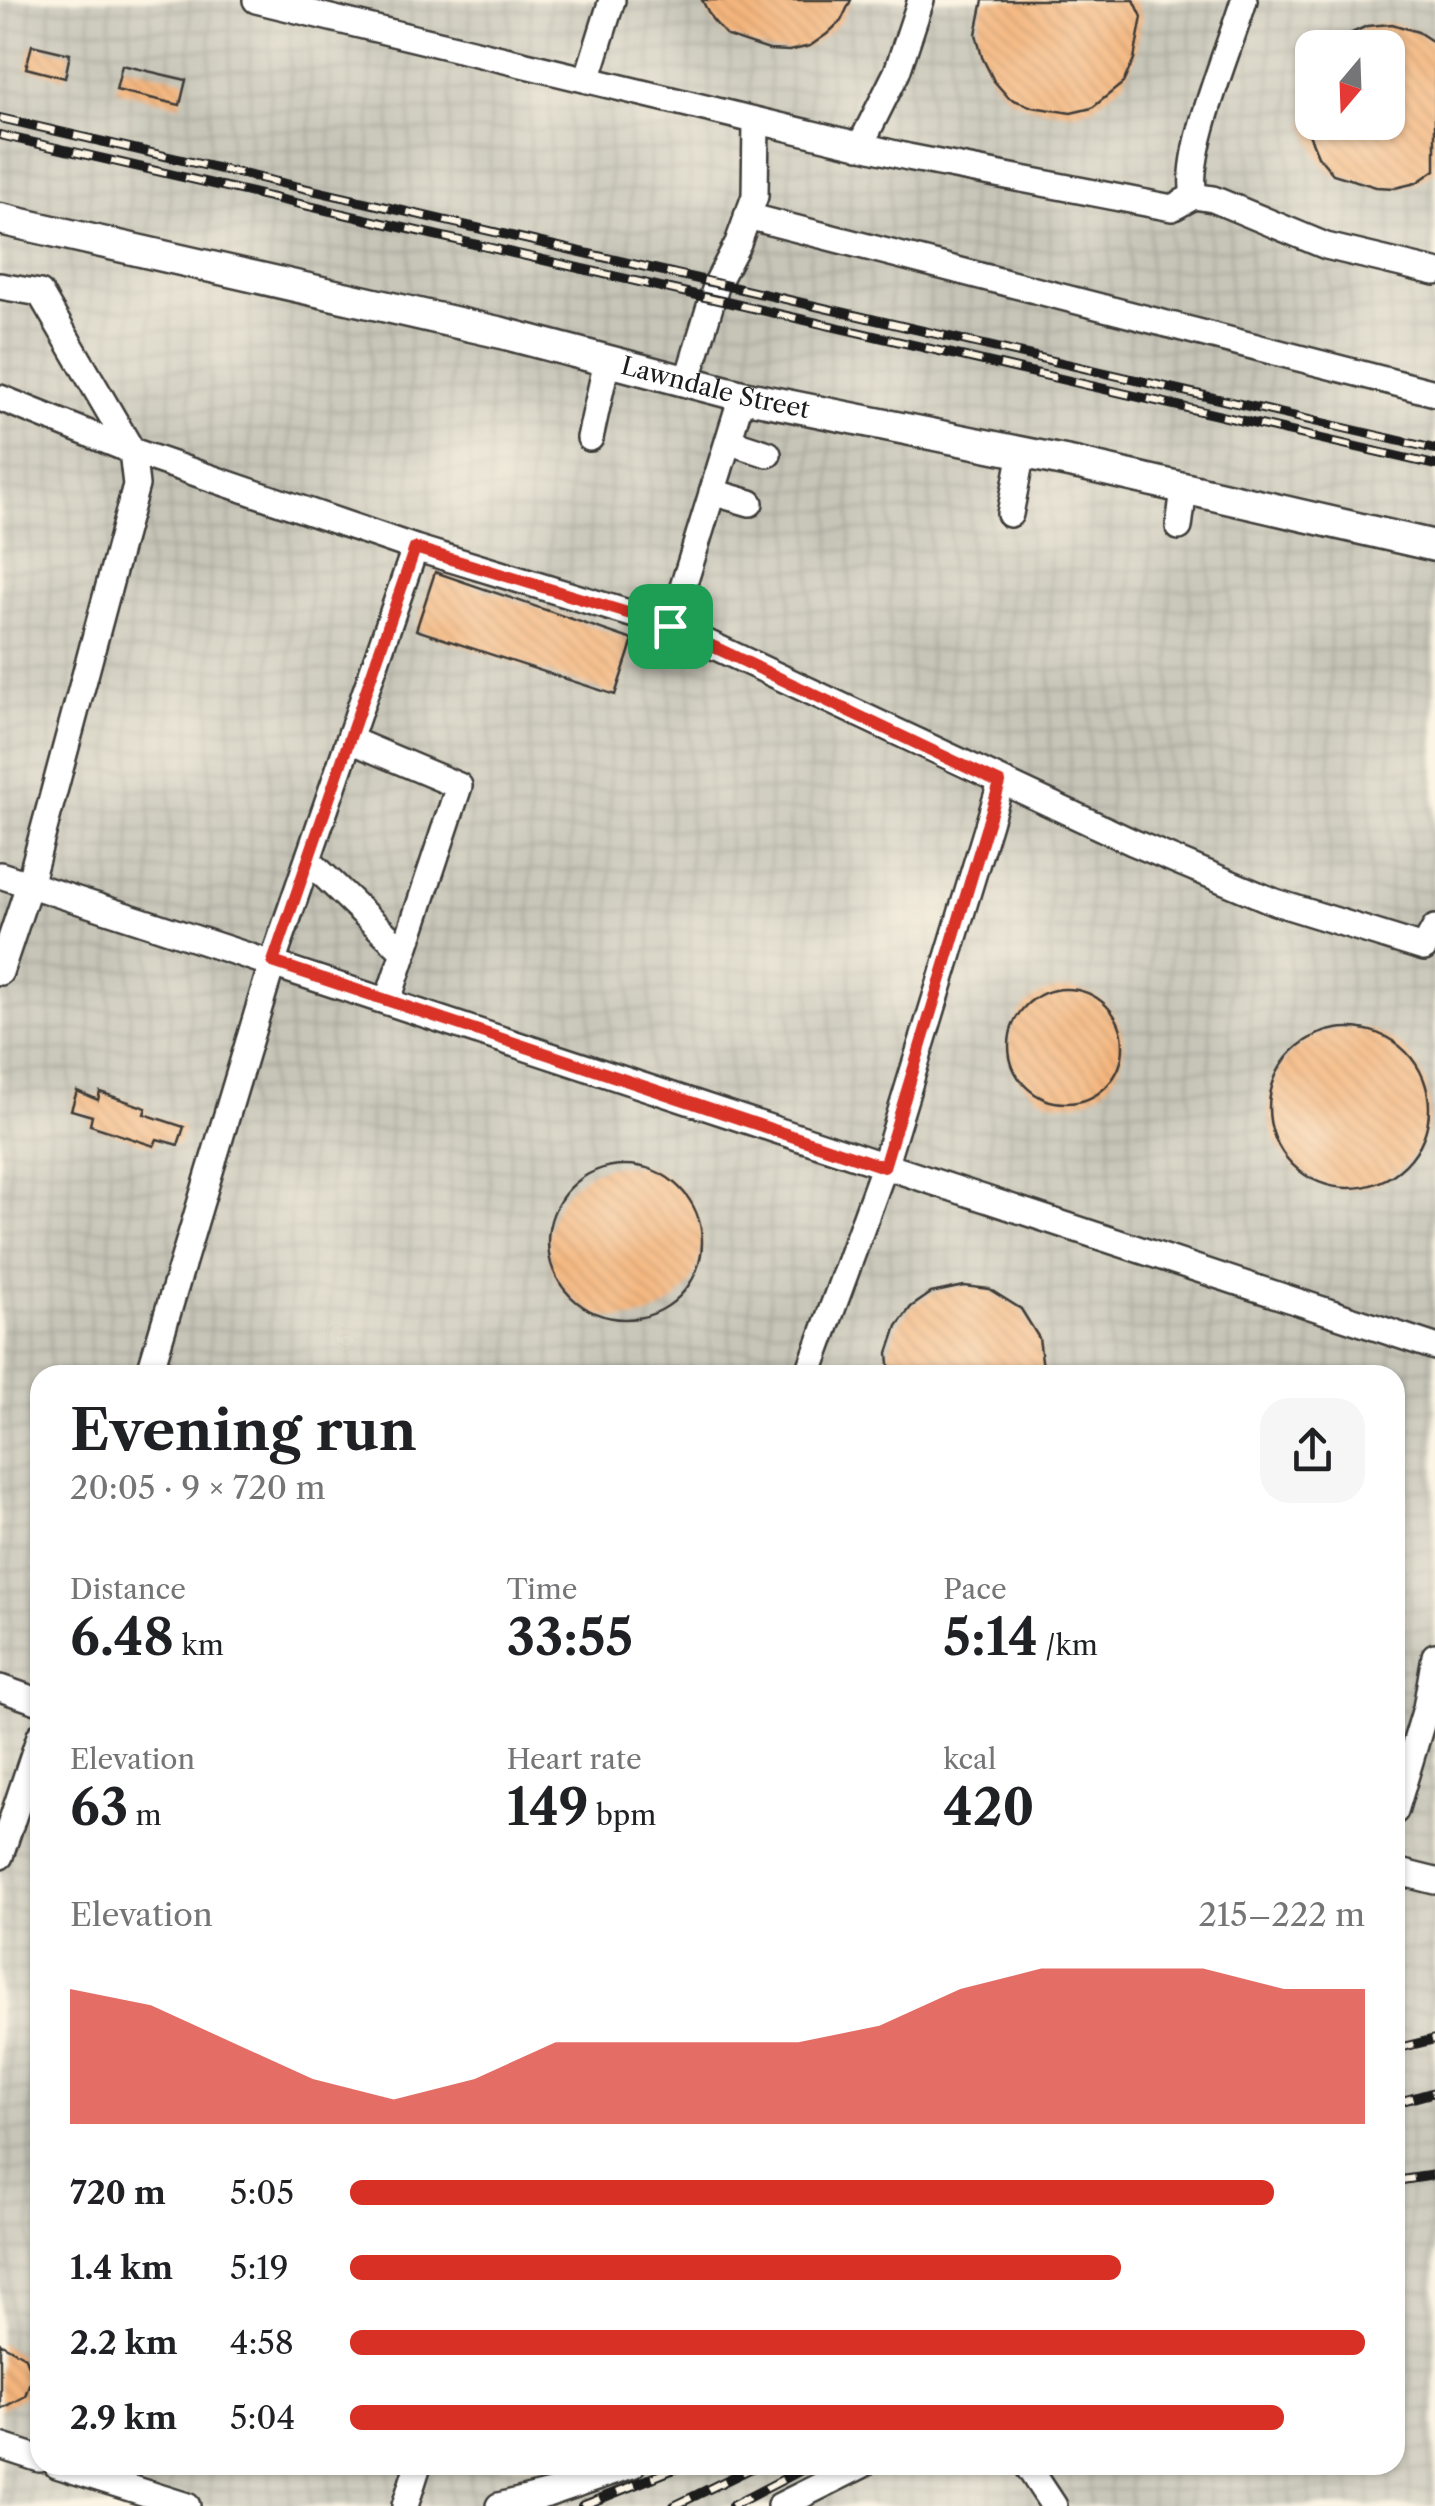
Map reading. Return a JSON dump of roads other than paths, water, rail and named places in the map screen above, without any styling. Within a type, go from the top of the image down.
[{"type":"main road","name":"Lawndale Street","points":[[0,219],[483,329],[742,396],[1022,452],[1435,546]]},
{"type":"lane","points":[[256,0],[860,146],[1172,208],[1194,196],[1213,199],[1350,254],[1435,272]]},
{"type":"lane","points":[[587,80],[612,0]]},
{"type":"lane","points":[[860,146],[897,72],[921,0]]},
{"type":"lane","points":[[1194,196],[1190,178],[1196,149],[1244,0]]},
{"type":"lane","points":[[687,382],[717,283],[738,243],[755,196],[756,120]]},
{"type":"lane","points":[[748,216],[1435,393]]},
{"type":"lane","points":[[0,286],[40,294],[132,451],[136,485],[29,885],[8,922],[0,972]]},
{"type":"lane","points":[[590,438],[607,361]]},
{"type":"lane","points":[[670,626],[742,396]]},
{"type":"lane","points":[[0,398],[132,451],[415,548],[670,626],[1000,783],[1276,902],[1424,948],[1435,928]]},
{"type":"lane","points":[[728,441],[768,454]]},
{"type":"lane","points":[[1010,514],[1022,452]]},
{"type":"lane","points":[[1180,527],[1184,489]]},
{"type":"lane","points":[[712,492],[750,503]]},
{"type":"lane","points":[[152,1365],[273,962],[415,548]]},
{"type":"lane","points":[[350,740],[459,786],[388,1000]]},
{"type":"lane","points":[[812,1365],[884,1167],[1000,783]]},
{"type":"lane","points":[[308,860],[404,952]]},
{"type":"lane","points":[[0,875],[1435,1346]]},
{"type":"lane","points":[[1405,1778],[1426,1708],[1435,1656]]},
{"type":"lane","points":[[0,1688],[30,1698]]},
{"type":"lane","points":[[0,1856],[30,1766]]},
{"type":"lane","points":[[1405,1874],[1435,1881]]},
{"type":"lane","points":[[0,2446],[30,2456]]},
{"type":"lane","points":[[89,2475],[187,2506]]},
{"type":"lane","points":[[406,2506],[415,2475]]},
{"type":"lane","points":[[499,2506],[603,2475]]},
{"type":"lane","points":[[780,2506],[842,2475]]},
{"type":"lane","points":[[1034,2475],[1054,2506]]},
{"type":"railway","points":[[0,118],[1435,449]]},
{"type":"railway","points":[[0,135],[1435,465]]},
{"type":"railway","points":[[1405,2046],[1435,2039]]},
{"type":"railway","points":[[1405,2100],[1435,2092]]},
{"type":"railway","points":[[1405,2180],[1435,2175]]},
{"type":"railway","points":[[582,2506],[659,2475]]},
{"type":"railway","points":[[674,2506],[738,2475]]},
{"type":"railway","points":[[732,2506],[792,2475]]}]
